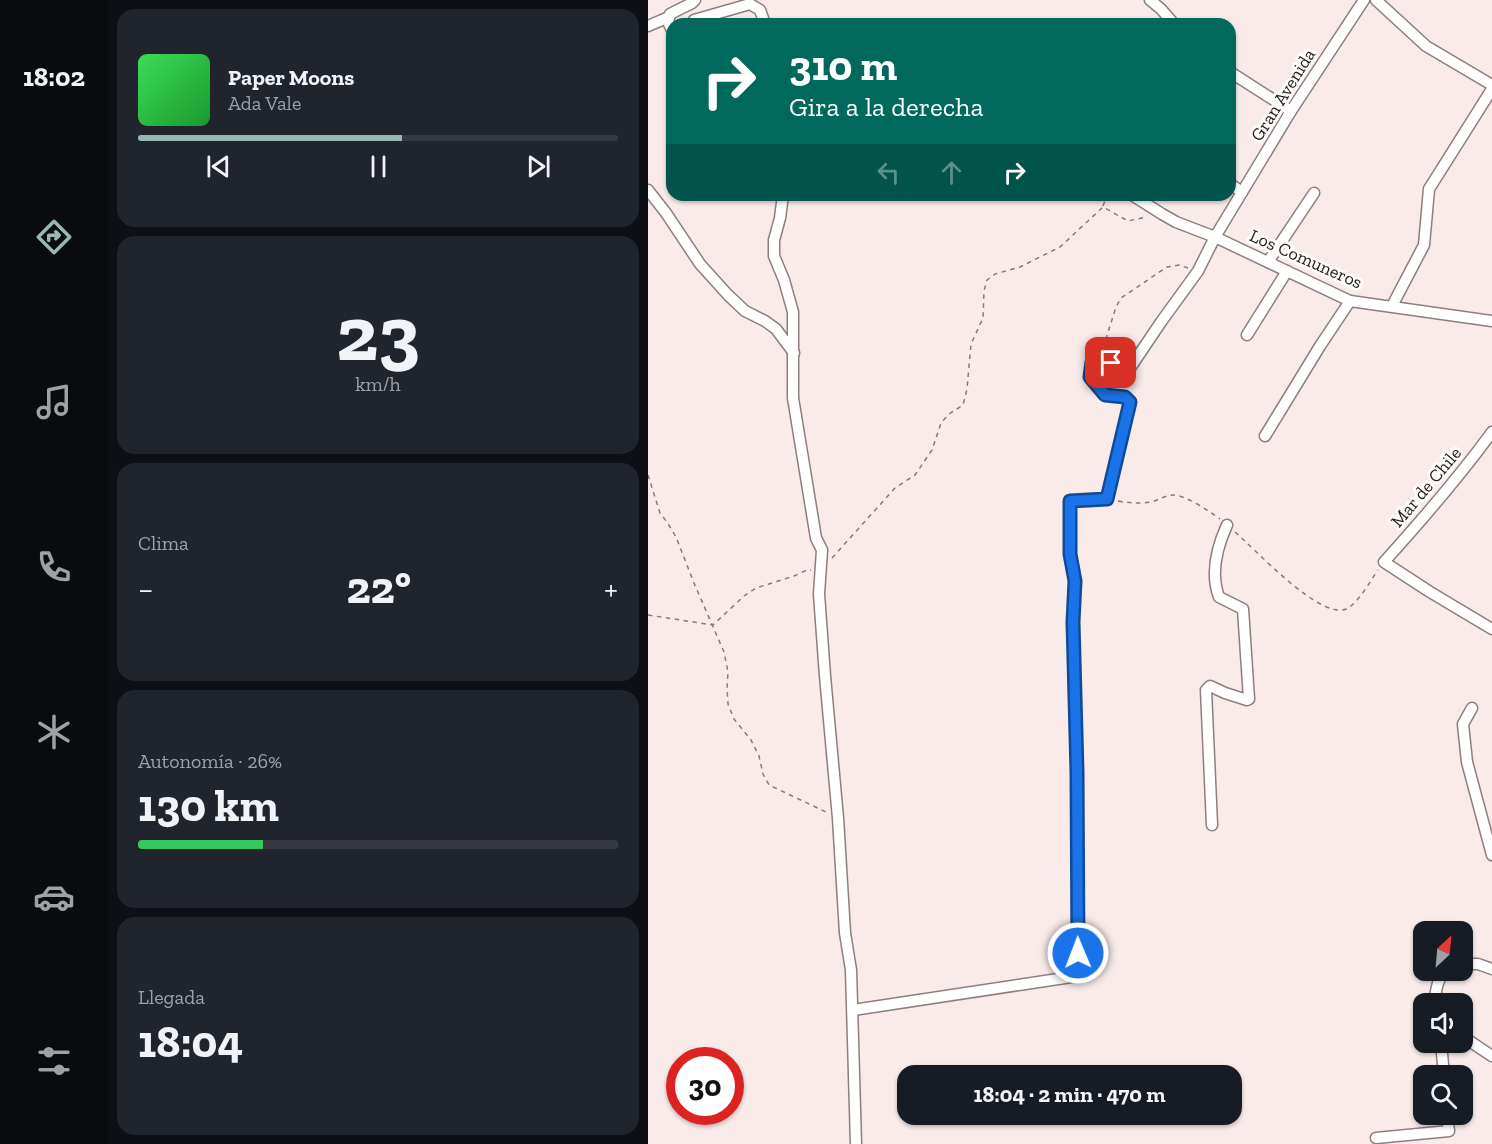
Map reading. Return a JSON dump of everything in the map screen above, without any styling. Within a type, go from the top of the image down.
[{"type":"street","points":[[669,17],[672,12],[695,0]]},
{"type":"street","points":[[1150,0],[1169,18]]},
{"type":"street","name":"Gran Avenida","points":[[1100,357],[1123,368],[1130,368],[1198,271],[1215,237],[1291,111],[1364,0]]},
{"type":"street","points":[[1376,0],[1426,46],[1492,87],[1430,189],[1424,245],[1392,306]]},
{"type":"street","points":[[703,18],[750,4],[760,10],[763,18]]},
{"type":"street","points":[[648,26],[666,18]]},
{"type":"street","points":[[1236,76],[1291,111]]},
{"type":"street","points":[[1236,188],[1242,192]]},
{"type":"street","points":[[648,190],[700,264],[745,311],[776,329],[794,353]]},
{"type":"street","points":[[1268,262],[1314,193]]},
{"type":"street","points":[[782,201],[774,240],[774,256],[794,312],[793,398],[816,538],[822,550],[819,594],[838,818],[845,933],[851,970],[856,1144]]},
{"type":"street","name":"Los Comuneros","points":[[1141,201],[1162,214],[1350,301],[1492,321]]},
{"type":"street","points":[[1247,335],[1287,271]]},
{"type":"street","points":[[1264,436],[1350,301]]},
{"type":"street","points":[[853,1010],[1078,976],[1077,772],[1073,622],[1075,581],[1070,554],[1070,501],[1107,499],[1130,402],[1125,397],[1105,395],[1090,377],[1092,362],[1100,357]]},
{"type":"street","name":"Mar de Chile","points":[[1384,562],[1424,518],[1492,432]]},
{"type":"street","points":[[1212,825],[1206,690],[1210,686],[1225,693],[1249,699],[1243,609],[1219,597],[1216,591],[1215,562],[1227,525]]},
{"type":"street","points":[[1384,562],[1492,629]]},
{"type":"street","points":[[1472,708],[1463,724],[1467,762],[1492,855]]},
{"type":"street","points":[[1473,964],[1492,969]]},
{"type":"street","points":[[1473,1043],[1492,1056]]},
{"type":"street","points":[[1376,1138],[1449,1131],[1448,1125]]},
{"type":"path","points":[[713,625],[756,588],[807,570],[820,570],[896,488],[915,475],[932,450],[941,423],[949,414],[963,405],[967,390],[971,344],[983,318],[984,291],[987,280],[995,274],[1020,267],[1060,248],[1103,207],[1105,201]]},
{"type":"path","points":[[1103,207],[1128,221],[1162,214]]},
{"type":"path","points":[[1100,357],[1121,298],[1167,267],[1179,265],[1198,271]]},
{"type":"path","points":[[648,475],[660,513],[676,537],[724,652],[728,672],[729,704],[734,719],[751,740],[769,785],[838,818]]},
{"type":"path","points":[[1107,499],[1137,504],[1175,495],[1208,511],[1227,525],[1295,586],[1325,607],[1334,610],[1352,605],[1384,562]]},
{"type":"path","points":[[648,615],[713,625]]},
{"type":"route","points":[[1078,953],[1073,622],[1075,581],[1070,554],[1070,501],[1107,499],[1130,402],[1125,397],[1105,395],[1090,377],[1092,362],[1100,357],[1111,363]]}]
